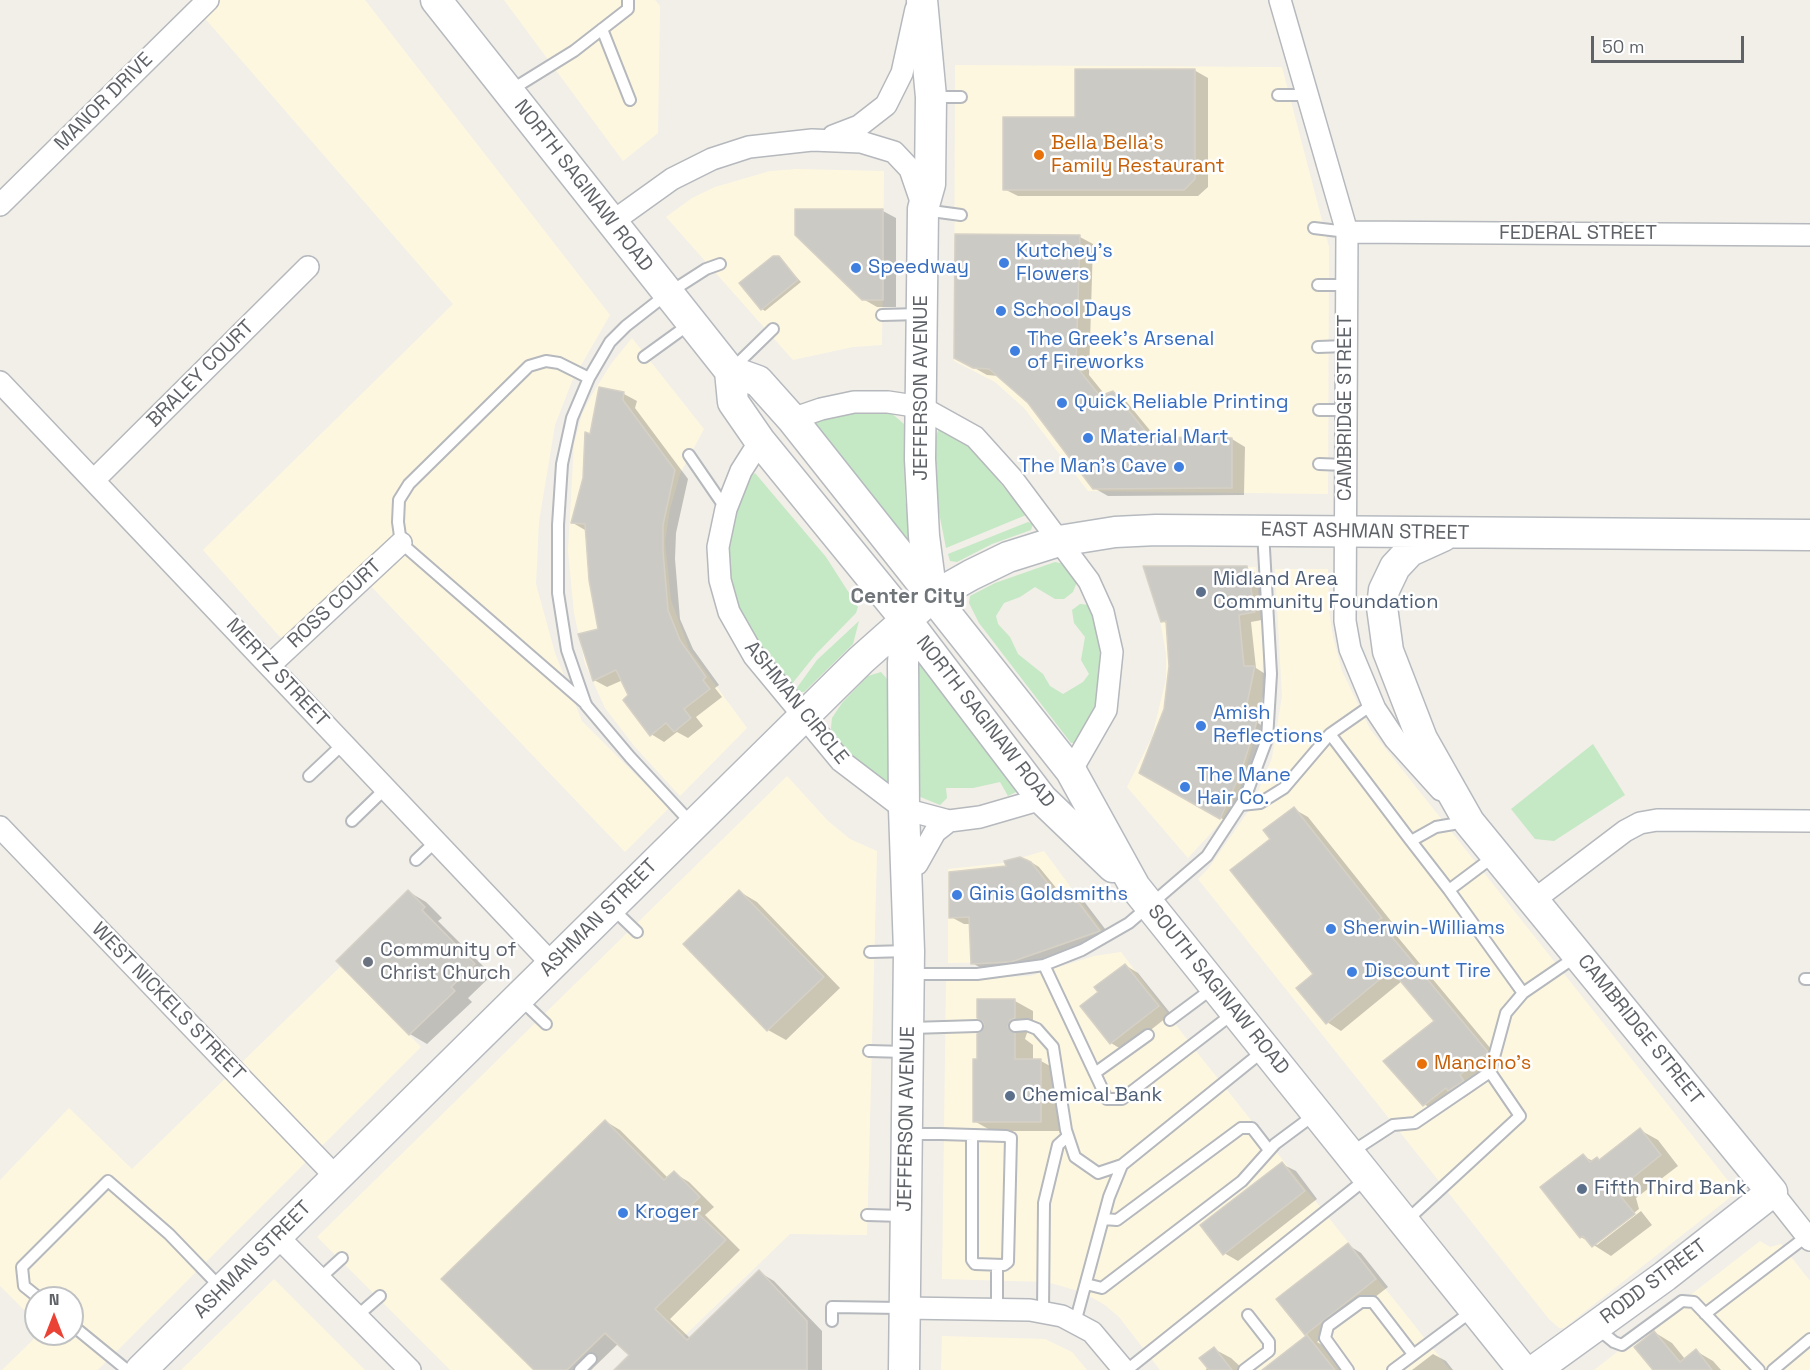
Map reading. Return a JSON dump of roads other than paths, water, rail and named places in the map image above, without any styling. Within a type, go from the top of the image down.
[{"type":"street","name":"MANOR DRIVE","points":[[0,204],[208,0]]},
{"type":"street","points":[[612,222],[672,179],[712,159],[749,147],[837,135],[859,126],[886,105],[902,73],[917,0]]},
{"type":"street","name":"JEFFERSON AVENUE","points":[[922,0],[931,97],[930,184],[923,210],[921,500],[932,597]]},
{"type":"street","name":"CAMBRIDGE STREET","points":[[1280,0],[1347,232],[1345,621],[1359,677],[1395,739],[1534,900],[1808,1238]]},
{"type":"street","name":"NORTH SAGINAW ROAD","points":[[441,2],[508,91],[730,371],[733,402],[760,441],[906,620],[1042,799],[1142,896]]},
{"type":"street","points":[[812,140],[861,142],[894,152],[910,169],[923,210]]},
{"type":"street","name":"FEDERAL STREET","points":[[1347,232],[1810,236]]},
{"type":"street","name":"BRALEY COURT","points":[[94,480],[308,267]]},
{"type":"street","points":[[730,371],[758,381],[792,419],[932,597]]},
{"type":"street","name":"MERTZ STREET","points":[[0,382],[552,964]]},
{"type":"street","points":[[792,419],[821,409],[854,402],[888,402],[921,407],[975,437],[1012,478],[1093,591],[1103,612],[1112,652],[1106,710],[1071,771]]},
{"type":"street","name":"ASHMAN CIRCLE","points":[[760,441],[741,471],[726,509],[718,548],[720,580],[729,612],[754,656],[841,762],[904,809],[949,821],[980,817],[1042,799]]},
{"type":"street","name":"EAST ASHMAN STREET","points":[[932,597],[1008,557],[1059,541],[1136,531],[1810,535]]},
{"type":"street","name":"CAMBRIDGE STREET","points":[[1449,533],[1410,551],[1399,562],[1388,578],[1382,607],[1388,651],[1408,707],[1422,739],[1469,822]]},
{"type":"street","name":"ROSS COURT","points":[[270,665],[401,543]]},
{"type":"street","name":"ASHMAN STREET","points":[[141,1370],[804,717],[932,597]]},
{"type":"street","name":"SOUTH SAGINAW ROAD","points":[[932,597],[1071,771],[1142,896],[1523,1370]]},
{"type":"street","name":"JEFFERSON AVENUE","points":[[904,1370],[909,1040],[908,868],[905,860],[904,809],[903,663],[906,620]]},
{"type":"street","points":[[1534,900],[1625,831],[1641,824],[1657,820],[1810,821]]},
{"type":"street","points":[[908,868],[917,864],[931,837],[949,821]]},
{"type":"street","name":"WEST NICKELS STREET","points":[[0,827],[336,1177]]},
{"type":"street","name":"RODD STREET","points":[[1535,1370],[1665,1276],[1772,1192]]},
{"type":"street","points":[[277,1236],[410,1370]]},
{"type":"street","points":[[905,1308],[1043,1312],[1062,1316],[1092,1332],[1125,1370]]},
{"type":"lane","points":[[508,91],[574,51],[628,9],[628,0]]},
{"type":"lane","points":[[602,29],[630,100]]},
{"type":"lane","points":[[1278,95],[1306,95]]},
{"type":"lane","points":[[931,97],[961,97]]},
{"type":"lane","points":[[923,210],[961,215]]},
{"type":"lane","points":[[1314,228],[1347,232]]},
{"type":"lane","points":[[586,705],[567,650],[558,593],[558,525],[562,464],[572,418],[589,378],[610,342],[626,326],[667,294],[706,269],[720,264]]},
{"type":"lane","points":[[1318,285],[1346,285]]},
{"type":"lane","points":[[882,315],[922,314]]},
{"type":"lane","points":[[644,357],[691,323]]},
{"type":"lane","points":[[730,371],[773,329]]},
{"type":"lane","points":[[1318,347],[1346,346]]},
{"type":"lane","points":[[589,378],[559,363],[546,361],[529,366],[409,484],[399,500],[401,543],[586,705],[694,825]]},
{"type":"lane","points":[[1319,410],[1346,410]]},
{"type":"lane","points":[[689,454],[726,509]]},
{"type":"lane","points":[[1319,464],[1345,465]]},
{"type":"lane","points":[[870,952],[909,962],[977,974],[1010,972],[1044,965],[1112,934],[1142,896],[1207,856],[1241,805],[1257,771],[1267,739],[1271,674],[1263,531]]},
{"type":"lane","points":[[1241,805],[1260,803],[1284,788],[1330,734],[1373,704]]},
{"type":"lane","points":[[1330,734],[1449,890],[1523,993]]},
{"type":"lane","points":[[309,776],[344,743]]},
{"type":"lane","points":[[352,821],[386,788]]},
{"type":"lane","points":[[1411,841],[1436,827],[1469,822]]},
{"type":"lane","points":[[416,860],[436,841]]},
{"type":"lane","points":[[1449,890],[1496,855]]},
{"type":"lane","points":[[610,907],[637,932]]},
{"type":"lane","points":[[1350,1153],[1392,1125],[1415,1123],[1490,1071],[1506,1013],[1523,993],[1578,954]]},
{"type":"lane","points":[[1044,965],[1107,1099],[1122,1100],[1235,1012]]},
{"type":"lane","points":[[1170,1020],[1215,986]]},
{"type":"lane","points":[[518,998],[546,1024]]},
{"type":"lane","points":[[1015,1026],[1027,1025],[1037,1029],[1053,1047],[1068,1136],[1075,1157],[1098,1173],[1122,1166],[1266,1049]]},
{"type":"lane","points":[[869,1051],[977,1026]]},
{"type":"lane","points":[[1095,1073],[1148,1035]]},
{"type":"lane","points":[[1405,1222],[1520,1116],[1490,1071]]},
{"type":"lane","points":[[1086,1284],[1102,1288],[1242,1181],[1282,1138],[1317,1113]]},
{"type":"lane","points":[[1103,1219],[1117,1220],[1241,1128],[1252,1128],[1269,1150]]},
{"type":"lane","points":[[907,1134],[972,1135],[1006,1136],[1011,1138],[1008,1262],[998,1265],[975,1264],[972,1260],[972,1135]]},
{"type":"lane","points":[[1043,1312],[1044,1203],[1058,1145],[1068,1136]]},
{"type":"lane","points":[[1075,1323],[1103,1219],[1122,1166]]},
{"type":"lane","points":[[1125,1370],[1369,1177]]},
{"type":"lane","points":[[24,1286],[22,1267],[108,1181],[169,1234],[202,1272],[222,1290]]},
{"type":"lane","points":[[867,1215],[906,1216]]},
{"type":"lane","points":[[1706,1314],[1808,1238]]},
{"type":"lane","points":[[319,1279],[342,1258]]},
{"type":"lane","points":[[998,1265],[998,1310]]},
{"type":"lane","points":[[357,1316],[380,1296]]},
{"type":"lane","points":[[1595,1326],[1614,1342],[1622,1345],[1682,1301],[1694,1302],[1759,1370]]},
{"type":"lane","points":[[1348,1370],[1325,1338],[1328,1326],[1361,1302],[1373,1302],[1413,1354]]},
{"type":"lane","points":[[832,1321],[832,1307],[905,1308]]},
{"type":"lane","points":[[1393,1370],[1474,1309]]},
{"type":"lane","points":[[1244,1370],[1269,1351],[1269,1342],[1248,1314]]},
{"type":"lane","points":[[84,1335],[127,1370]]},
{"type":"lane","points":[[1773,1370],[1810,1339]]},
{"type":"lane","points":[[580,1370],[591,1359]]},
{"type":"place","name":"Bella Bella's Family Restaurant","points":[[1039,155]]},
{"type":"place","name":"Kutchey's Flowers","points":[[1004,263]]},
{"type":"place","name":"Speedway","points":[[856,268]]},
{"type":"place","name":"School Days","points":[[1001,311]]},
{"type":"place","name":"The Greek's Arsenal of Fireworks","points":[[1015,351]]},
{"type":"place","name":"Quick Reliable Printing","points":[[1062,403]]},
{"type":"place","name":"Material Mart","points":[[1088,438]]},
{"type":"place","name":"The Man's Cave","points":[[1179,467]]},
{"type":"place","name":"Midland Area Community Foundation","points":[[1201,592]]},
{"type":"place","name":"Amish Reflections","points":[[1201,726]]},
{"type":"place","name":"The Mane Hair Co.","points":[[1185,787]]},
{"type":"place","name":"Ginis Goldsmiths","points":[[957,895]]},
{"type":"place","name":"Sherwin-Williams","points":[[1331,929]]},
{"type":"place","name":"Community of Christ Church","points":[[368,962]]},
{"type":"place","name":"Discount Tire","points":[[1352,972]]},
{"type":"place","name":"Mancino's","points":[[1422,1064]]},
{"type":"place","name":"Chemical Bank","points":[[1010,1096]]},
{"type":"place","name":"Fifth Third Bank","points":[[1582,1189]]},
{"type":"place","name":"Kroger","points":[[623,1213]]},
{"type":"district","name":"Center City","points":[[908,597]]}]
